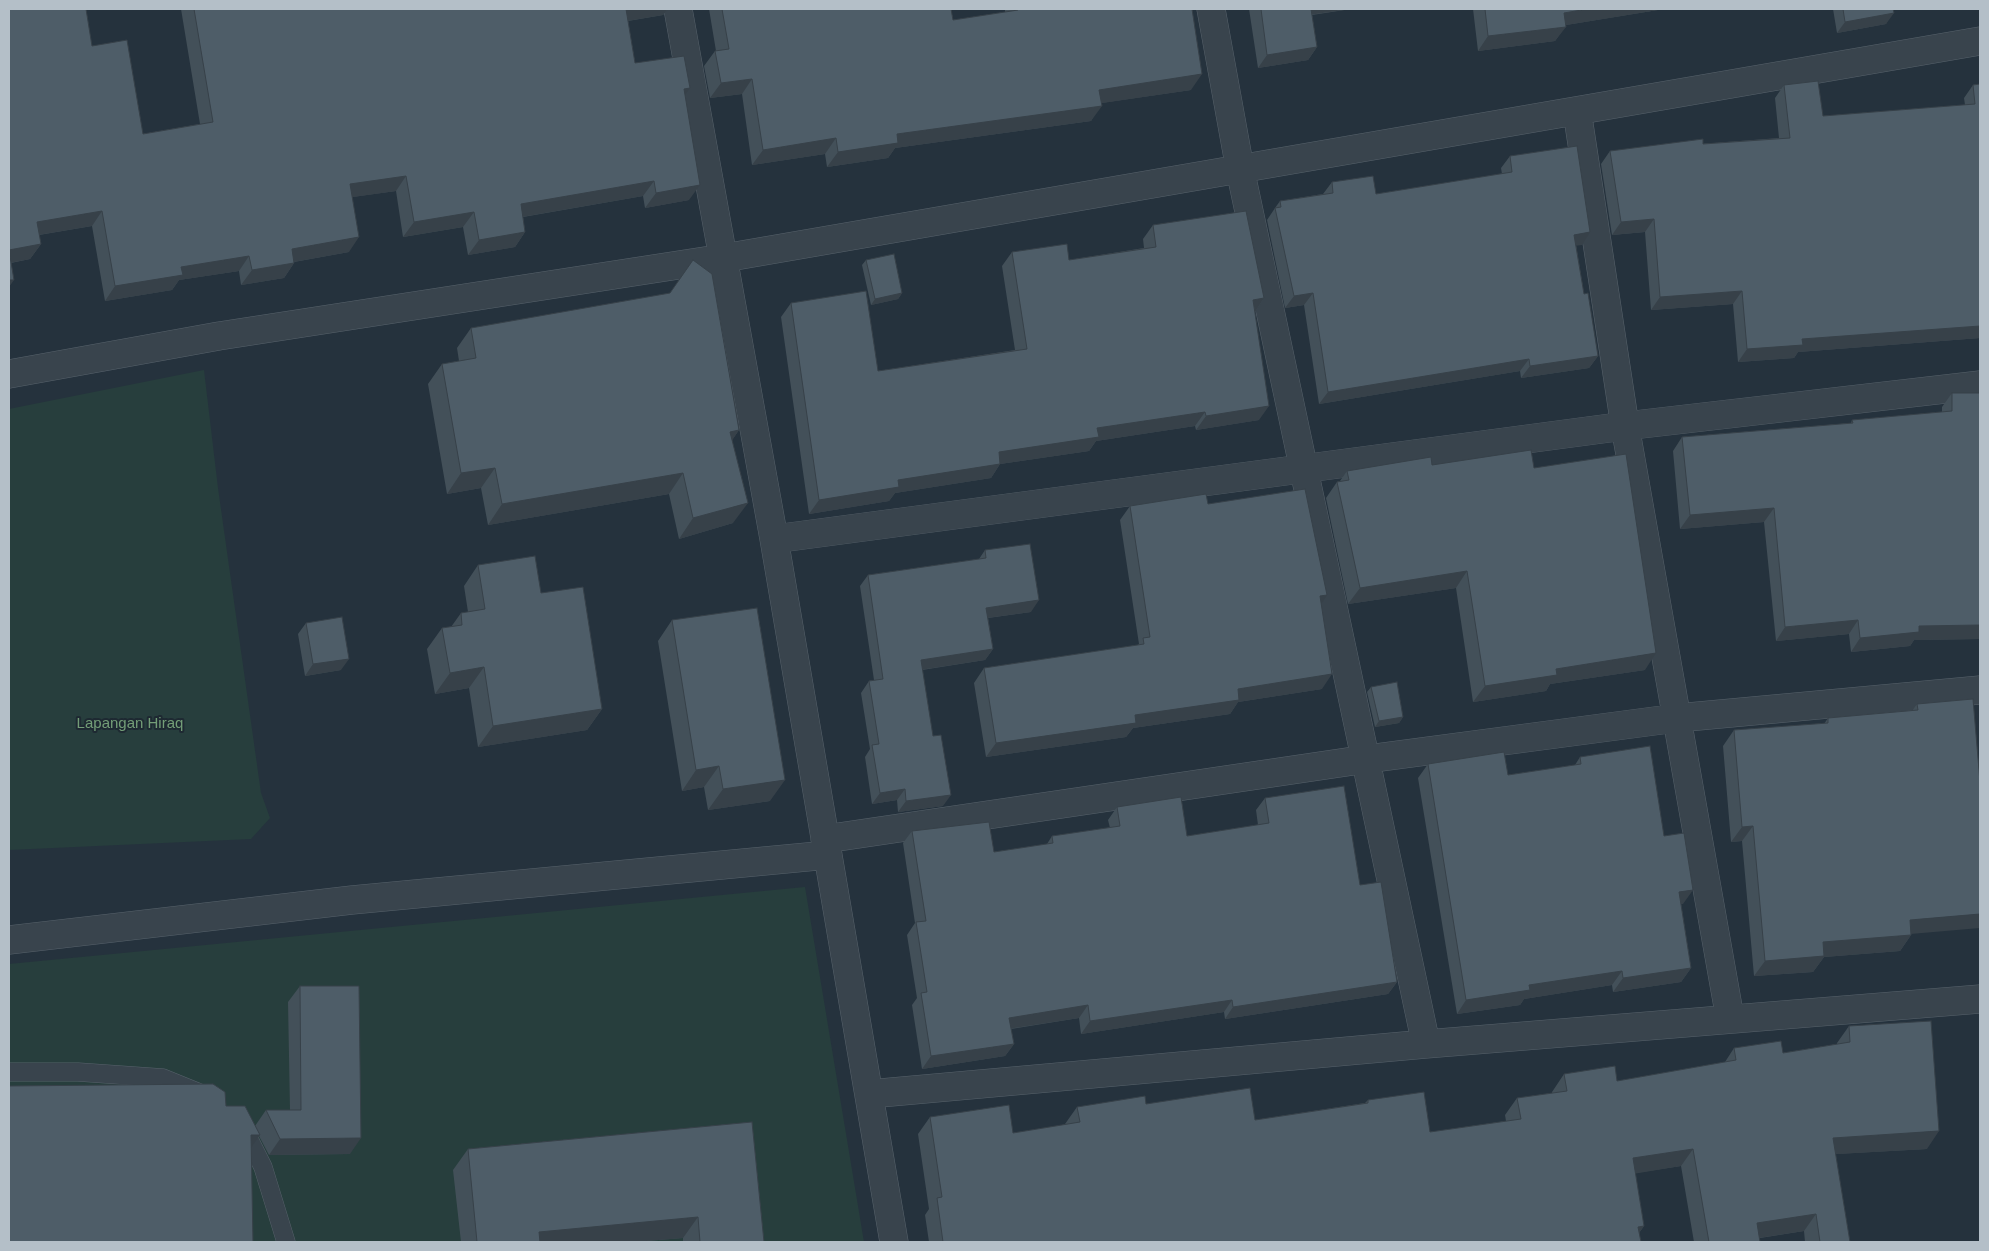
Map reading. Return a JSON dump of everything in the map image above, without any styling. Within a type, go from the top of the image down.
[{"type":"street","points":[[678,9],[774,539],[894,1242]]},
{"type":"street","points":[[1211,9],[1240,169],[1306,468],[1426,1044]]},
{"type":"street","points":[[9,374],[219,336],[724,258],[1980,41]]},
{"type":"street","points":[[1577,111],[1625,426],[1730,1018]]},
{"type":"street","points":[[774,539],[1625,426],[1980,385]]},
{"type":"street","points":[[9,940],[827,847],[1367,759],[1677,718],[1980,690]]},
{"type":"street","points":[[869,1094],[1730,1018],[1980,999]]},
{"type":"lane","points":[[9,1072],[78,1072],[163,1078],[200,1093],[216,1103]]},
{"type":"lane","points":[[232,1114],[239,1119],[264,1167],[286,1242]]},
{"type":"green space","name":"Lapangan Hiraq","points":[[204,370],[218,488],[261,793],[270,818],[251,839],[9,850],[9,409]]},
{"type":"green space","points":[[805,887],[864,1242],[238,1242],[9,1107],[9,964]]},
{"type":"building","points":[[9,9],[86,9],[92,46],[127,40],[143,134],[213,122],[194,9],[626,9],[635,63],[684,56],[690,88],[684,89],[700,185],[656,193],[654,181],[521,204],[525,232],[479,240],[474,212],[414,222],[406,176],[350,184],[359,237],[292,249],[294,263],[252,270],[249,256],[181,267],[183,275],[115,286],[102,211],[37,222],[41,244],[9,250]]},
{"type":"building","points":[[722,9],[951,9],[953,20],[1018,9],[1192,9],[1202,74],[1099,90],[1102,106],[897,134],[898,143],[838,152],[836,138],[763,150],[752,79],[721,83],[715,51],[729,49]]},
{"type":"building","points":[[1261,9],[1311,9],[1317,47],[1267,55]]},
{"type":"building","points":[[1485,9],[1587,9],[1564,13],[1566,27],[1488,36]]},
{"type":"building","points":[[1843,9],[1893,9],[1894,13],[1845,22]]},
{"type":"building","points":[[1818,81],[1823,116],[1975,104],[1973,85],[1980,84],[1980,326],[1802,339],[1803,345],[1747,349],[1742,291],[1660,297],[1654,219],[1621,222],[1610,151],[1703,139],[1703,144],[1790,138],[1784,85]]},
{"type":"building","points":[[1577,146],[1590,232],[1574,235],[1584,294],[1588,293],[1598,356],[1530,366],[1529,359],[1328,392],[1313,293],[1294,296],[1275,208],[1281,207],[1280,201],[1333,193],[1332,182],[1373,176],[1376,194],[1512,172],[1510,156]]},
{"type":"building","points":[[1246,211],[1264,298],[1253,300],[1269,406],[1206,416],[1205,412],[1097,428],[1099,437],[999,452],[1000,464],[898,480],[899,487],[819,500],[791,303],[866,291],[878,371],[1027,349],[1012,252],[1067,244],[1069,260],[1156,247],[1153,225]]},
{"type":"building","points":[[9,250],[14,280],[9,280]]},
{"type":"building","points":[[894,254],[902,293],[875,299],[866,260]]},
{"type":"building","points":[[693,260],[712,274],[739,430],[730,432],[748,503],[693,518],[683,473],[502,504],[495,468],[461,473],[442,364],[476,358],[471,328],[670,293]]},
{"type":"building","points":[[1952,393],[1980,393],[1980,625],[1919,626],[1919,632],[1860,638],[1858,620],[1785,627],[1774,508],[1690,515],[1682,437],[1853,423],[1852,420],[1952,411]]},
{"type":"building","points":[[1531,450],[1534,468],[1626,454],[1656,653],[1556,669],[1557,675],[1485,686],[1467,571],[1360,588],[1337,482],[1349,480],[1347,471],[1431,457],[1432,465]]},
{"type":"building","points":[[1305,489],[1327,595],[1320,596],[1332,674],[1238,689],[1239,700],[1135,715],[1136,723],[996,743],[984,668],[1144,644],[1143,638],[1150,637],[1130,506],[1206,494],[1208,504]]},
{"type":"building","points":[[1030,544],[1039,600],[986,608],[993,649],[921,660],[933,736],[941,735],[951,795],[906,801],[905,789],[880,793],[872,745],[879,744],[869,681],[883,679],[868,575],[986,558],[985,550]]},
{"type":"building","points":[[535,556],[541,593],[583,587],[602,709],[493,726],[484,667],[450,673],[442,628],[462,625],[461,613],[485,609],[478,565]]},
{"type":"building","points":[[757,608],[785,780],[723,789],[719,766],[696,770],[672,620]]},
{"type":"building","points":[[342,617],[349,659],[313,664],[306,623]]},
{"type":"building","points":[[1397,682],[1403,717],[1379,721],[1371,687]]},
{"type":"building","points":[[1973,699],[1980,782],[1980,914],[1910,920],[1911,935],[1823,942],[1824,956],[1765,961],[1753,826],[1742,827],[1734,730],[1828,723],[1828,718],[1918,710],[1917,704]]},
{"type":"building","points":[[1650,746],[1664,836],[1684,833],[1693,890],[1679,892],[1691,968],[1623,978],[1622,971],[1529,985],[1530,990],[1466,1000],[1428,764],[1504,752],[1508,775],[1581,764],[1580,757]]},
{"type":"building","points":[[1344,786],[1360,885],[1381,882],[1397,982],[1233,1007],[1232,1000],[1090,1021],[1088,1005],[1009,1018],[1014,1044],[931,1056],[921,993],[927,992],[916,922],[926,921],[912,831],[989,822],[994,852],[1053,843],[1052,836],[1120,826],[1117,807],[1181,797],[1187,836],[1269,823],[1265,798]]},
{"type":"building","points":[[300,986],[359,986],[361,1138],[280,1139],[266,1110],[301,1110]]},
{"type":"building","points":[[1931,1021],[1939,1131],[1833,1138],[1850,1242],[1820,1242],[1816,1214],[1757,1223],[1760,1242],[1709,1242],[1693,1149],[1633,1158],[1644,1226],[1638,1227],[1641,1242],[943,1242],[937,1198],[942,1197],[930,1117],[1009,1105],[1013,1133],[1080,1122],[1077,1107],[1145,1096],[1146,1104],[1250,1088],[1255,1120],[1368,1103],[1368,1100],[1424,1092],[1430,1132],[1521,1119],[1517,1098],[1567,1091],[1564,1074],[1615,1066],[1617,1081],[1736,1060],[1734,1048],[1781,1041],[1783,1053],[1850,1042],[1849,1026]]},
{"type":"building","points":[[213,1084],[225,1092],[226,1106],[245,1106],[260,1135],[251,1135],[253,1242],[9,1242],[9,1086]]},
{"type":"building","points":[[752,1122],[764,1242],[700,1242],[698,1217],[539,1232],[540,1242],[477,1242],[468,1149]]}]
